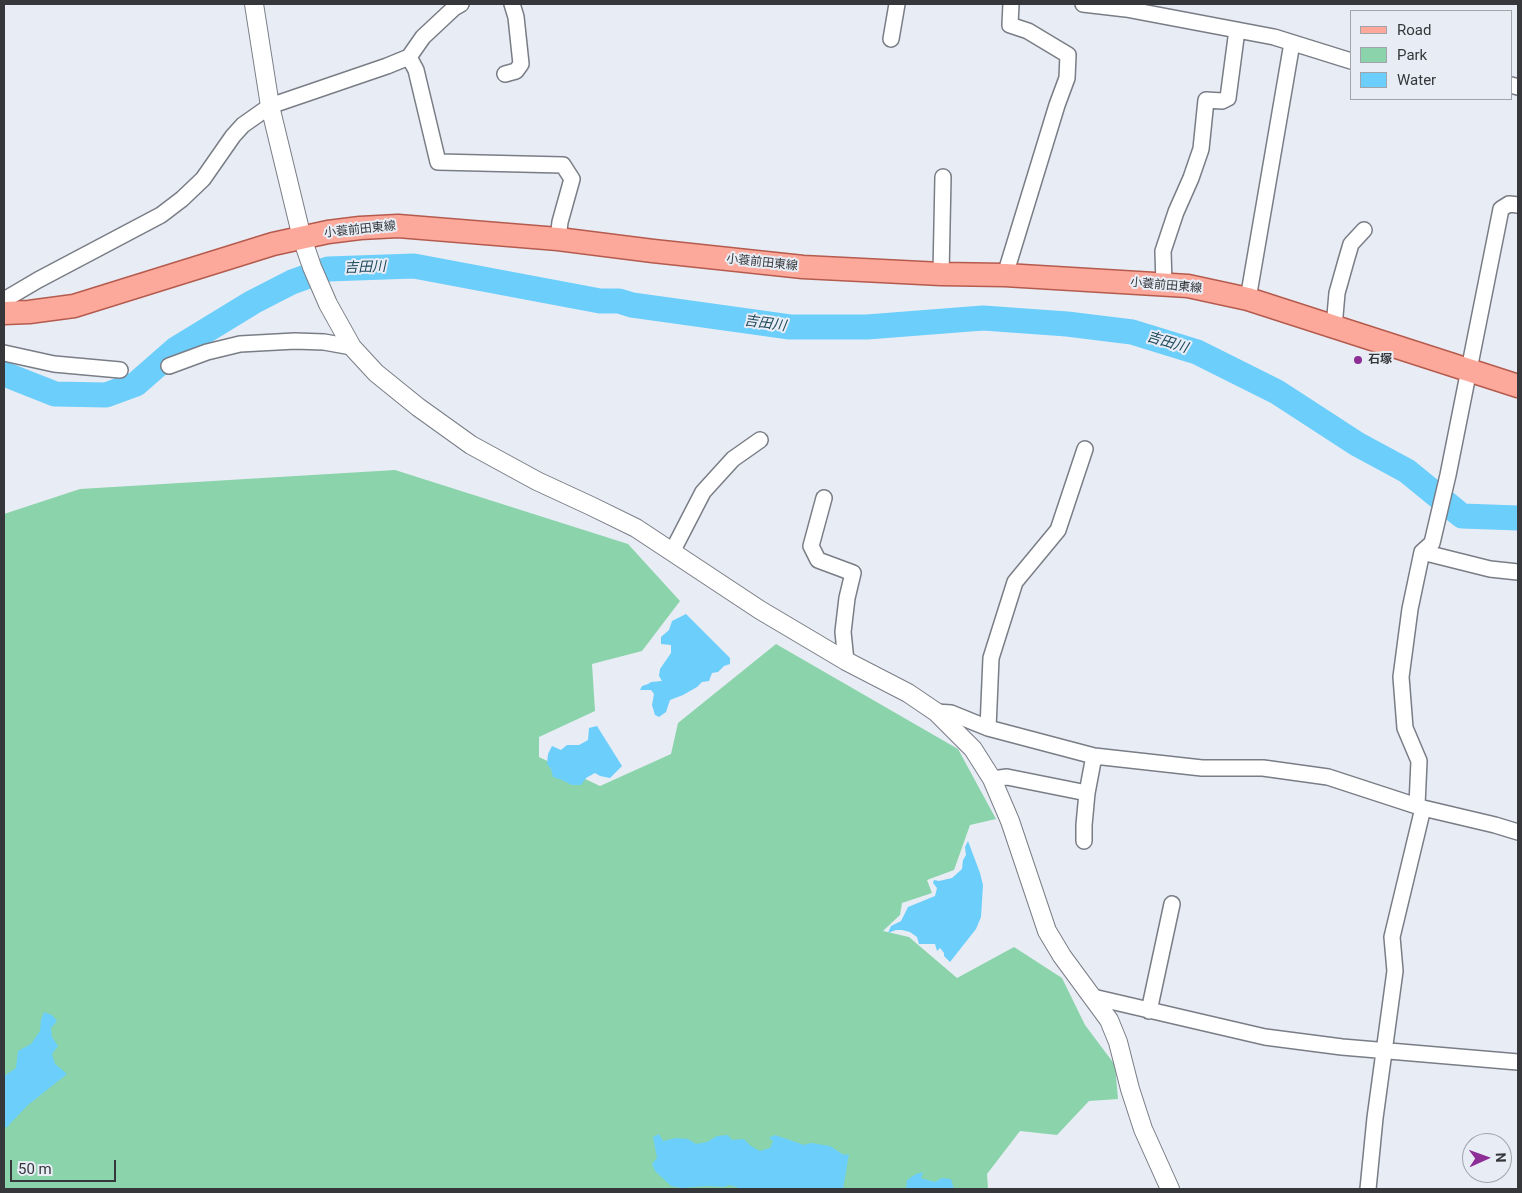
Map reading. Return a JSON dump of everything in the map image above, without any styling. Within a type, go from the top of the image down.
[{"type":"main road","name":"小蓑前田東線","points":[[4,312],[29,312],[74,306],[272,244],[360,228],[398,226],[558,239],[653,252],[803,267],[941,274],[1005,275],[1188,286],[1248,299],[1518,386]]},
{"type":"street","points":[[254,4],[270,106],[302,238],[328,304],[352,346],[376,373],[418,407],[471,444],[536,482],[636,528],[760,610],[846,661],[908,693],[936,712],[972,749],[992,779],[1010,821],[1047,931],[1062,956],[1109,1020],[1118,1042],[1143,1129],[1170,1189]]},
{"type":"street","points":[[4,300],[161,215],[182,199],[203,179],[243,125],[270,106],[409,57],[423,37],[454,8],[461,4]]},
{"type":"street","points":[[505,74],[516,71],[520,64],[516,17],[512,4]]},
{"type":"street","points":[[891,39],[897,4]]},
{"type":"street","points":[[1005,275],[1067,78],[1068,62],[1068,55],[1028,31],[1010,26],[1011,4]]},
{"type":"street","points":[[1082,4],[1126,6],[1274,37],[1350,62]]},
{"type":"street","points":[[1164,285],[1163,251],[1201,149],[1206,100],[1222,101],[1228,98],[1237,30]]},
{"type":"street","points":[[1248,299],[1292,43]]},
{"type":"street","points":[[409,57],[416,70],[438,162],[563,165],[572,179],[560,222],[558,239]]},
{"type":"street","points":[[941,274],[943,177]]},
{"type":"street","points":[[1368,1189],[1383,1051],[1395,971],[1392,937],[1420,807],[1419,761],[1405,728],[1401,677],[1410,609],[1422,552],[1432,543],[1448,475],[1502,209],[1509,204],[1518,205]]},
{"type":"street","points":[[1334,326],[1337,293],[1351,244],[1364,230]]},
{"type":"street","points":[[169,366],[207,352],[240,344],[296,341],[352,346]]},
{"type":"street","points":[[4,353],[54,364],[120,370]]},
{"type":"street","points":[[672,552],[703,492],[733,459],[760,440]]},
{"type":"street","points":[[988,728],[991,658],[1015,582],[1058,530],[1085,449]]},
{"type":"street","points":[[824,498],[812,546],[818,560],[853,573],[847,598],[843,632],[846,661]]},
{"type":"street","points":[[1422,552],[1490,569],[1518,572]]},
{"type":"street","points":[[936,712],[951,713],[988,728],[1094,756],[1202,768],[1263,768],[1328,777],[1420,807],[1495,824],[1518,832]]},
{"type":"street","points":[[1084,841],[1087,794],[1094,756]]},
{"type":"street","points":[[992,779],[1007,778],[1087,794]]},
{"type":"street","points":[[1149,1010],[1172,904]]},
{"type":"street","points":[[1093,997],[1265,1037],[1383,1051],[1518,1062]]},
{"type":"green space","points":[[395,470],[628,544],[680,601],[642,651],[592,664],[595,711],[539,737],[539,757],[600,786],[671,754],[678,723],[776,644],[958,749],[996,819],[970,825],[954,870],[927,880],[932,893],[902,903],[900,915],[883,931],[909,937],[957,978],[1014,947],[1062,978],[1085,1025],[1115,1065],[1118,1099],[1089,1101],[1057,1135],[1020,1131],[987,1174],[988,1189],[4,1189],[4,514],[80,489]]},
{"type":"water","points":[[686,614],[730,658],[730,664],[724,666],[718,672],[712,673],[709,681],[702,682],[683,695],[670,700],[666,712],[659,717],[655,715],[652,705],[654,694],[651,690],[640,690],[642,686],[651,682],[662,681],[659,676],[660,669],[671,653],[671,645],[661,644],[661,637],[669,630],[672,621]]},
{"type":"water","points":[[597,726],[622,766],[610,778],[595,773],[586,778],[581,785],[572,785],[553,777],[551,769],[547,764],[548,754],[552,746],[561,750],[567,745],[579,745],[588,740],[589,728]]},
{"type":"water","points":[[968,841],[983,885],[981,917],[976,929],[950,962],[940,948],[937,951],[935,944],[919,944],[917,937],[910,932],[896,930],[888,933],[891,926],[901,921],[908,907],[935,896],[937,888],[933,883],[934,880],[939,881],[952,878],[962,869],[963,860],[966,855],[965,847]]},
{"type":"water","points":[[44,1012],[52,1015],[57,1021],[51,1028],[52,1037],[58,1046],[52,1054],[55,1064],[67,1074],[28,1105],[6,1128],[4,1126],[4,1076],[16,1068],[18,1051],[31,1044],[40,1031]]},
{"type":"water","points":[[659,1134],[663,1141],[676,1138],[688,1139],[696,1144],[707,1142],[717,1136],[728,1135],[732,1140],[744,1139],[760,1151],[770,1148],[773,1141],[769,1138],[775,1135],[804,1145],[811,1143],[830,1146],[844,1155],[849,1154],[843,1189],[738,1189],[729,1185],[724,1187],[682,1188],[671,1186],[655,1171],[652,1164],[657,1158],[653,1137]]},
{"type":"water","points":[[923,1172],[921,1178],[935,1182],[942,1178],[951,1179],[954,1189],[906,1189],[907,1180]]},
{"type":"waterway","name":"吉田川","points":[[4,374],[55,394],[106,395],[136,384],[176,349],[253,302],[292,282],[328,269],[414,266],[600,301],[619,301],[632,305],[790,327],[867,327],[983,318],[1067,324],[1132,332],[1197,352],[1277,392],[1357,444],[1407,471],[1462,516],[1518,518]]},
{"type":"place","name":"石塚","points":[[1358,360]]}]
